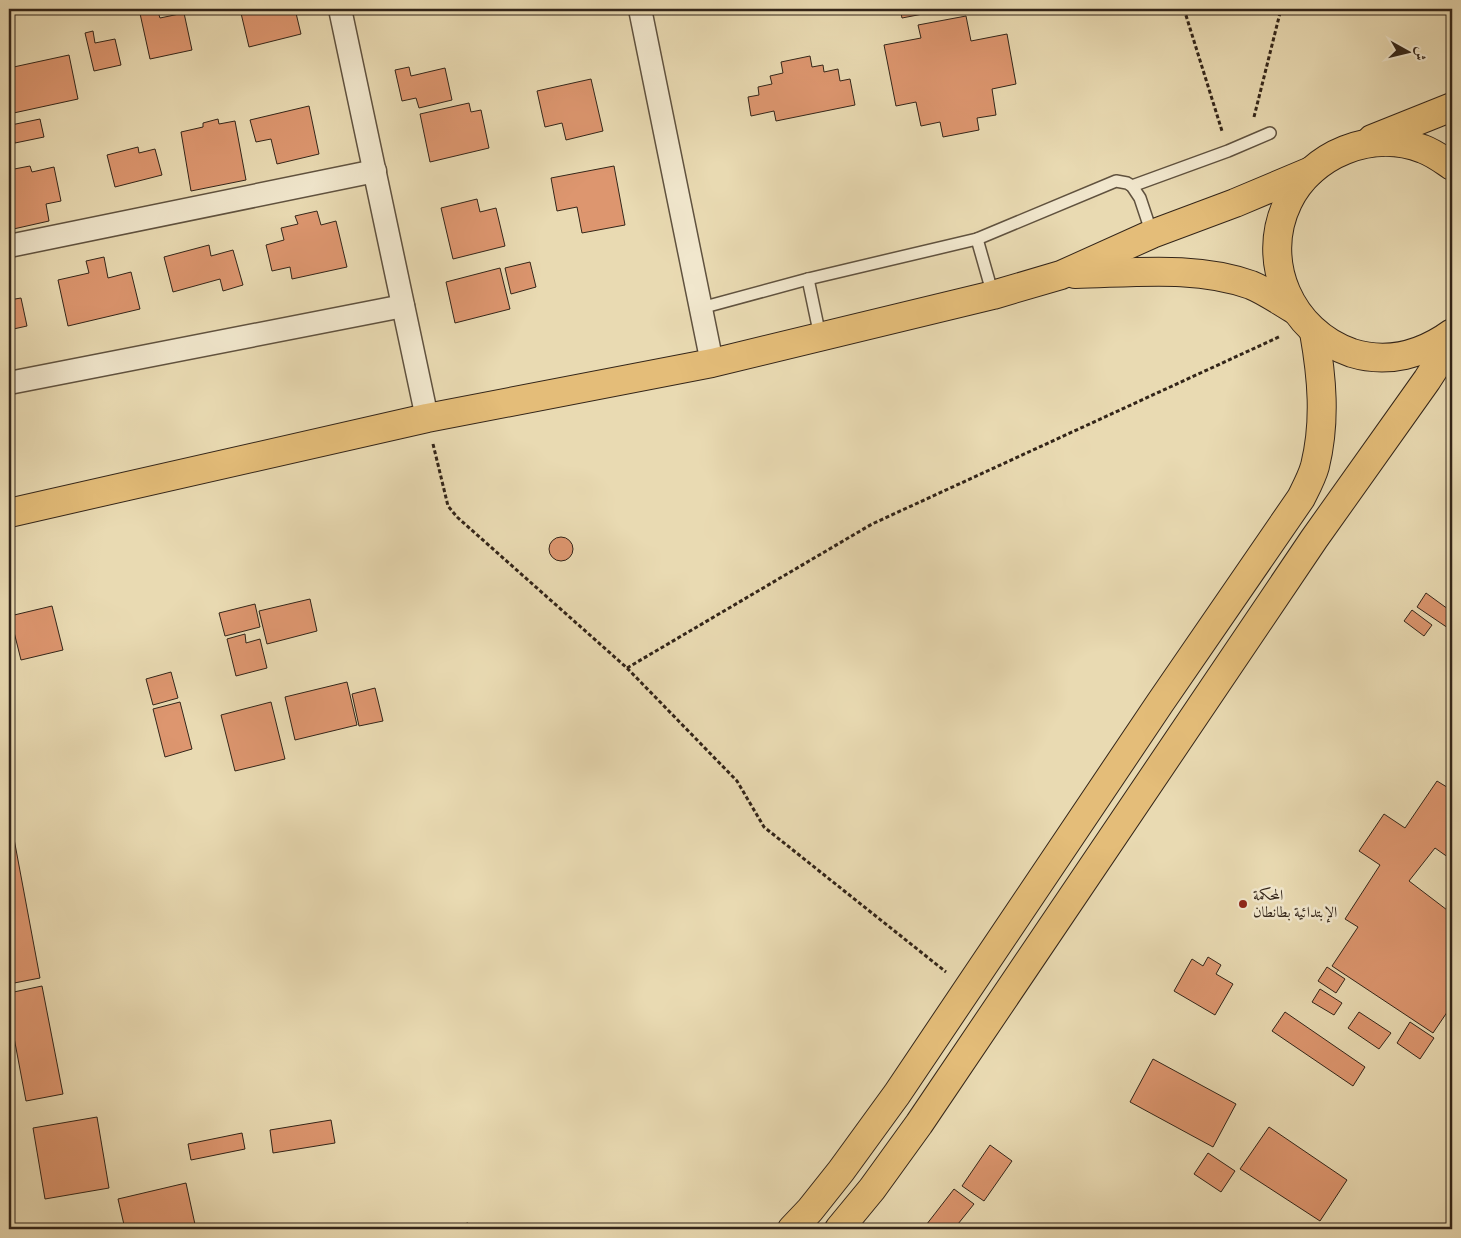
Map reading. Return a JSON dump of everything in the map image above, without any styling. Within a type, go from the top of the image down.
[{"type":"main road","points":[[9,513],[427,418],[712,363],[993,295],[1060,275],[1152,234],[1235,203],[1310,171],[1337,153],[1452,107]]},
{"type":"main road","points":[[1353,147],[1370,143],[1388,142],[1405,144],[1422,149],[1452,166]]},
{"type":"main road","points":[[792,1229],[810,1210],[852,1156],[897,1094],[1160,702],[1301,498],[1315,468],[1321,432],[1322,391],[1305,322],[1286,294],[1280,276],[1277,257],[1281,219],[1288,202],[1310,171]]},
{"type":"main road","points":[[1060,275],[1172,272],[1228,279],[1253,286],[1305,322],[1328,342],[1358,355],[1375,358],[1392,358],[1424,350],[1439,343],[1452,333]]},
{"type":"main road","points":[[839,1229],[872,1189],[919,1124],[1282,587],[1427,380],[1452,340]]},
{"type":"street","points":[[340,9],[427,418]]},
{"type":"street","points":[[640,9],[712,363]]},
{"type":"street","points":[[9,246],[375,171]]},
{"type":"street","points":[[9,383],[403,306]]},
{"type":"lane","points":[[1132,186],[1270,134]]},
{"type":"lane","points":[[700,308],[808,279],[977,239],[1116,181],[1123,181],[1132,186],[1140,198],[1152,234]]},
{"type":"lane","points":[[977,239],[993,295]]},
{"type":"lane","points":[[808,279],[820,336]]},
{"type":"path","points":[[1184,9],[1228,151]]},
{"type":"path","points":[[1248,143],[1281,9]]},
{"type":"path","points":[[627,668],[872,524],[1305,322]]},
{"type":"path","points":[[427,418],[448,506],[457,517],[627,668],[737,780],[764,827],[968,990]]},
{"type":"building","points":[[139,9],[157,9],[160,18],[184,13],[192,50],[150,59]]},
{"type":"building","points":[[214,9],[232,9],[232,10],[215,14]]},
{"type":"building","points":[[240,9],[295,9],[301,34],[249,47]]},
{"type":"building","points":[[900,9],[927,9],[928,13],[902,18]]},
{"type":"building","points":[[966,16],[971,41],[1007,34],[1016,84],[992,89],[996,115],[977,118],[979,130],[943,137],[940,122],[921,126],[916,102],[896,106],[884,45],[921,38],[918,25]]},
{"type":"building","points":[[93,31],[95,43],[115,39],[121,65],[94,71],[85,33]]},
{"type":"building","points":[[69,55],[78,99],[9,114],[9,68]]},
{"type":"building","points":[[810,56],[812,67],[823,65],[824,72],[838,69],[840,81],[850,79],[855,105],[776,121],[774,111],[751,116],[748,97],[759,95],[758,87],[772,84],[770,76],[783,73],[781,62]]},
{"type":"building","points":[[409,67],[411,76],[445,68],[452,100],[419,108],[416,98],[402,101],[395,70]]},
{"type":"building","points":[[591,79],[603,131],[566,140],[562,123],[545,127],[537,91]]},
{"type":"building","points":[[469,103],[471,112],[481,110],[489,148],[430,162],[420,114]]},
{"type":"building","points":[[309,106],[319,154],[277,164],[271,139],[256,142],[250,120]]},
{"type":"building","points":[[40,119],[44,137],[15,143],[11,125]]},
{"type":"building","points":[[218,119],[219,124],[235,121],[246,180],[191,191],[181,132],[203,127],[203,123]]},
{"type":"building","points":[[138,147],[139,153],[155,149],[162,175],[115,187],[107,155]]},
{"type":"building","points":[[30,166],[32,172],[54,167],[61,201],[46,204],[49,221],[9,230],[9,170]]},
{"type":"building","points":[[614,166],[625,225],[582,233],[577,207],[557,211],[551,178]]},
{"type":"building","points":[[477,199],[480,212],[496,208],[505,246],[453,259],[441,208]]},
{"type":"building","points":[[317,211],[321,225],[336,221],[347,267],[292,279],[290,267],[272,271],[266,245],[284,240],[281,228],[298,224],[295,216]]},
{"type":"building","points":[[209,245],[211,256],[233,250],[243,285],[223,291],[220,279],[173,292],[164,257]]},
{"type":"building","points":[[104,257],[108,278],[131,272],[140,309],[68,326],[58,280],[89,273],[86,261]]},
{"type":"building","points":[[530,262],[536,287],[511,294],[505,268]]},
{"type":"building","points":[[500,268],[510,309],[455,323],[446,282]]},
{"type":"building","points":[[21,298],[27,326],[9,330],[9,300]]},
{"type":"building","points":[[561,537],[570,540],[573,549],[570,558],[561,561],[552,558],[549,549],[552,540]]},
{"type":"building","points":[[1426,593],[1452,612],[1452,623],[1448,628],[1417,607]]},
{"type":"building","points":[[310,599],[317,631],[267,644],[259,611]]},
{"type":"building","points":[[255,604],[260,627],[225,636],[219,613]]},
{"type":"building","points":[[52,606],[63,650],[21,660],[10,616]]},
{"type":"building","points":[[1412,610],[1432,625],[1424,636],[1404,621]]},
{"type":"building","points":[[245,634],[246,643],[260,639],[267,668],[236,676],[227,639]]},
{"type":"building","points":[[171,672],[178,698],[153,705],[146,679]]},
{"type":"building","points":[[347,682],[357,725],[295,740],[285,697]]},
{"type":"building","points":[[375,688],[383,721],[359,726],[352,694]]},
{"type":"building","points":[[180,702],[192,749],[165,757],[153,709]]},
{"type":"building","points":[[271,702],[285,759],[235,771],[221,715]]},
{"type":"building","points":[[1437,781],[1450,789],[1452,786],[1452,860],[1435,848],[1409,881],[1452,912],[1452,1005],[1433,1033],[1332,966],[1358,927],[1345,919],[1380,865],[1359,851],[1384,814],[1405,828]]},
{"type":"building","points":[[12,828],[40,978],[9,984],[9,829]]},
{"type":"building","points":[[1208,957],[1221,965],[1216,974],[1233,984],[1215,1015],[1174,991],[1192,959],[1203,966]]},
{"type":"building","points":[[1327,967],[1345,979],[1336,993],[1318,981]]},
{"type":"building","points":[[42,986],[63,1094],[26,1101],[9,1011],[9,993]]},
{"type":"building","points":[[1320,989],[1342,1003],[1334,1015],[1312,1002]]},
{"type":"building","points":[[1285,1012],[1365,1067],[1353,1086],[1272,1031]]},
{"type":"building","points":[[1359,1012],[1391,1033],[1379,1049],[1348,1028]]},
{"type":"building","points":[[1410,1022],[1434,1038],[1420,1059],[1397,1043]]},
{"type":"building","points":[[1153,1059],[1236,1104],[1213,1147],[1130,1102]]},
{"type":"building","points":[[97,1117],[109,1188],[45,1199],[33,1128]]},
{"type":"building","points":[[331,1120],[335,1143],[273,1153],[270,1130]]},
{"type":"building","points":[[1269,1127],[1347,1180],[1320,1221],[1240,1169]]},
{"type":"building","points":[[242,1133],[245,1149],[191,1160],[188,1144]]},
{"type":"building","points":[[990,1145],[1012,1161],[984,1201],[962,1186]]},
{"type":"building","points":[[1208,1153],[1235,1171],[1221,1192],[1194,1174]]},
{"type":"building","points":[[186,1183],[196,1229],[125,1229],[118,1199]]},
{"type":"building","points":[[954,1189],[974,1204],[954,1229],[923,1229]]},
{"type":"building","points":[[468,1223],[469,1229],[441,1229]]},
{"type":"building","points":[[1019,1223],[1024,1229],[1013,1229]]},
{"type":"place","name":"المحكمة الإبتدائية بطانطان","points":[[1243,904]]}]
